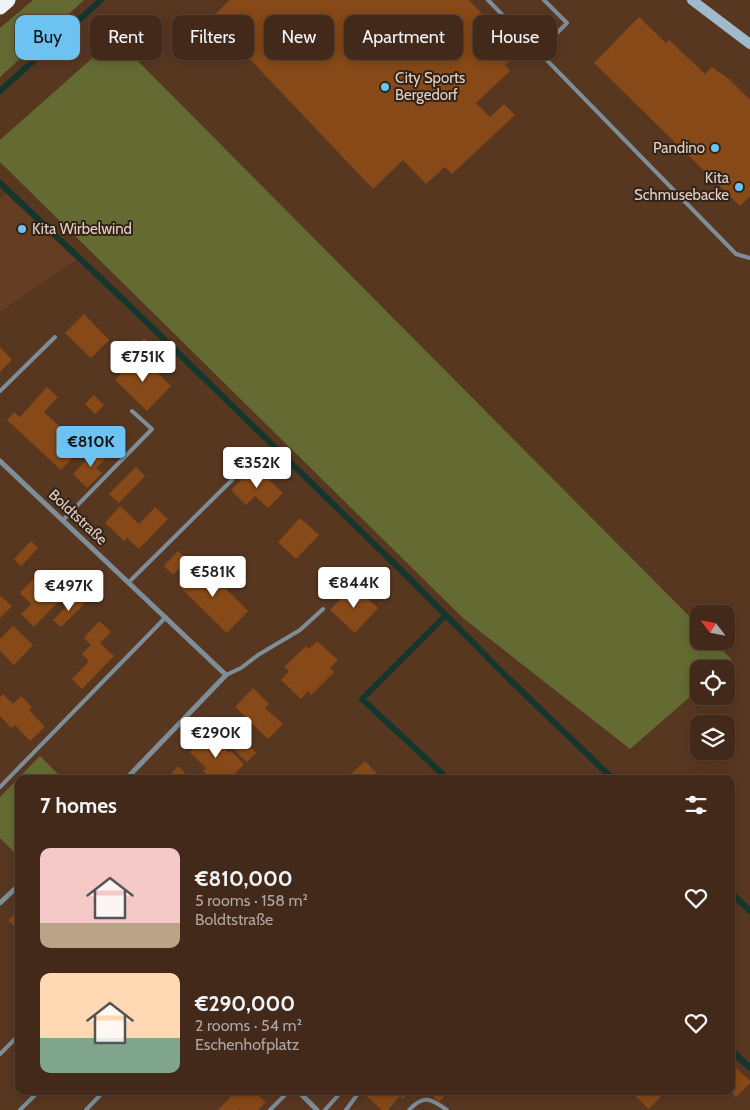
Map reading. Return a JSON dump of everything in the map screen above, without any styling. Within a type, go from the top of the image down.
[{"type":"highway","points":[[0,7],[8,0]]},
{"type":"main road","points":[[692,0],[750,44]]},
{"type":"street","name":"Boldtstraße","points":[[0,461],[226,675]]},
{"type":"street","points":[[130,775],[226,675]]},
{"type":"street","points":[[0,903],[15,889]]},
{"type":"street","points":[[302,1095],[317,1110]]},
{"type":"lane","points":[[488,0],[502,15]]},
{"type":"lane","points":[[544,0],[567,23],[557,33]]},
{"type":"lane","points":[[546,60],[736,254],[750,258]]},
{"type":"lane","points":[[0,391],[55,337]]},
{"type":"lane","points":[[63,520],[152,429],[132,411]]},
{"type":"lane","points":[[129,582],[232,480]]},
{"type":"lane","points":[[226,675],[241,668],[262,652],[300,630],[323,609]]},
{"type":"lane","points":[[0,787],[166,617]]},
{"type":"lane","points":[[0,1054],[15,1039]]},
{"type":"lane","points":[[20,1110],[35,1095]]},
{"type":"lane","points":[[86,1110],[100,1095]]},
{"type":"lane","points":[[270,1110],[285,1095]]},
{"type":"lane","points":[[325,1110],[338,1095]]},
{"type":"lane","points":[[346,1110],[357,1095]]},
{"type":"lane","points":[[409,1110],[420,1101],[427,1099],[447,1110]]},
{"type":"shaded area","name":"Kita Wirbelwind","points":[[6,194],[76,260],[0,312],[0,198]]},
{"type":"green space","points":[[33,0],[84,0],[68,15],[15,15]]},
{"type":"green space","points":[[15,15],[15,60],[19,60],[0,77],[0,28]]},
{"type":"green space","points":[[90,60],[137,60],[690,617],[690,650],[723,650],[732,660],[690,660],[690,697],[630,749],[463,618],[0,162],[0,140]]},
{"type":"green space","points":[[40,756],[59,775],[21,775]]},
{"type":"green space","points":[[15,782],[15,853],[0,838],[0,797]]},
{"type":"building","name":"City Sports Bergedorf","points":[[230,0],[469,0],[483,15],[473,15],[473,60],[510,60],[505,65],[510,71],[476,103],[490,117],[504,104],[515,115],[452,174],[445,167],[426,184],[403,160],[373,189],[251,60],[254,60],[254,15],[214,15]]},
{"type":"building","name":"Pandino","points":[[639,17],[666,43],[669,40],[705,74],[712,67],[729,79],[750,100],[750,196],[740,206],[594,63]]},
{"type":"building","points":[[84,314],[109,340],[91,358],[65,333]]},
{"type":"building","points":[[144,338],[156,349],[147,358],[136,347]]},
{"type":"building","points":[[0,347],[12,360],[0,372]]},
{"type":"building","points":[[139,355],[171,386],[147,411],[115,380]]},
{"type":"building","points":[[47,387],[58,397],[44,412],[82,447],[61,470],[7,420],[14,412],[20,417]]},
{"type":"building","points":[[94,395],[104,405],[95,414],[85,404]]},
{"type":"building","points":[[100,446],[109,455],[96,468],[102,473],[87,488],[73,474]]},
{"type":"building","points":[[255,466],[283,493],[268,508],[255,496],[246,505],[231,490]]},
{"type":"building","points":[[136,467],[145,476],[119,503],[109,494]]},
{"type":"building","points":[[120,506],[139,524],[155,507],[168,519],[139,549],[127,538],[124,541],[105,523]]},
{"type":"building","points":[[300,518],[319,535],[296,559],[278,542]]},
{"type":"building","points":[[31,541],[38,548],[21,566],[14,559]]},
{"type":"building","points":[[178,551],[187,560],[173,575],[164,566]]},
{"type":"building","points":[[200,563],[248,611],[227,633],[178,585]]},
{"type":"building","points":[[39,573],[63,597],[34,627],[21,614],[31,604],[20,593]]},
{"type":"building","points":[[353,585],[378,608],[355,633],[330,610]]},
{"type":"building","points":[[77,596],[85,603],[61,627],[53,620]]},
{"type":"building","points":[[0,597],[12,606],[0,618]]},
{"type":"building","points":[[99,621],[111,632],[100,643],[114,656],[82,689],[72,679],[89,661],[82,654],[91,645],[84,638]]},
{"type":"building","points":[[13,626],[33,645],[14,665],[0,651],[0,639]]},
{"type":"building","points":[[317,641],[338,660],[330,668],[334,672],[311,695],[308,691],[301,699],[281,680],[289,671],[284,667],[306,646],[309,649]]},
{"type":"building","points":[[253,688],[269,704],[265,708],[283,724],[268,739],[235,707]]},
{"type":"building","points":[[3,694],[13,704],[21,696],[32,707],[29,710],[45,727],[30,741],[15,725],[11,728],[0,716],[0,697]]},
{"type":"building","points":[[209,733],[229,753],[231,751],[244,764],[234,775],[206,775],[203,771],[206,768],[190,752]]},
{"type":"building","points":[[238,734],[256,753],[247,762],[228,744]]},
{"type":"building","points":[[365,761],[378,775],[350,775]]},
{"type":"building","points":[[178,766],[187,775],[170,775]]},
{"type":"building","points":[[15,914],[15,927],[8,920]]},
{"type":"building","points":[[735,1067],[750,1081],[736,1097],[734,1095]]},
{"type":"building","points":[[232,1095],[258,1095],[266,1102],[258,1110],[218,1110]]},
{"type":"building","points":[[365,1095],[406,1095],[403,1099],[400,1096],[388,1110],[382,1110]]},
{"type":"building","points":[[432,1095],[445,1095],[439,1102]]},
{"type":"building","points":[[634,1095],[662,1095],[649,1109]]},
{"type":"waterway","points":[[0,91],[101,0]]},
{"type":"waterway","points":[[0,183],[130,306],[609,775]]},
{"type":"waterway","points":[[444,775],[362,699],[446,615]]},
{"type":"waterway","points":[[735,897],[750,911]]},
{"type":"waterway","points":[[735,1054],[750,1068]]},
{"type":"place","name":"City Sports Bergedorf","points":[[385,87]]},
{"type":"place","name":"Pandino","points":[[715,148]]},
{"type":"place","name":"Kita Schmusebacke","points":[[739,187]]},
{"type":"place","name":"Kita Wirbelwind","points":[[22,229]]}]
